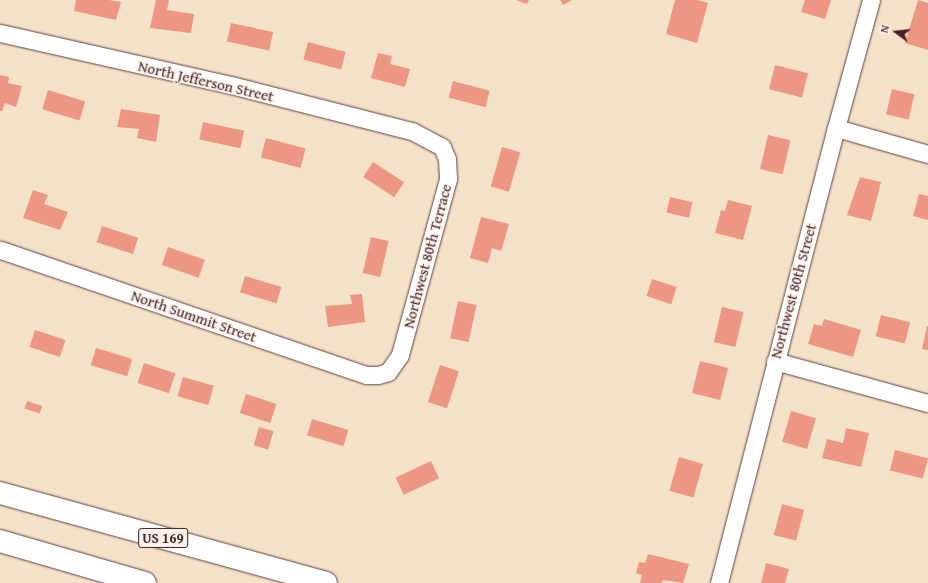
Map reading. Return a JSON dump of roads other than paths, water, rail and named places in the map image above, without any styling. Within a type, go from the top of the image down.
[{"type":"highway","name":"US 169","points":[[0,493],[326,583]]},
{"type":"highway","points":[[0,541],[145,583]]},
{"type":"street","name":"Northwest 80th Street","points":[[719,583],[775,361],[871,0]]},
{"type":"street","name":"North Jefferson Street","points":[[0,33],[231,85],[412,131]]},
{"type":"street","points":[[836,128],[928,154]]},
{"type":"street","name":"Northwest 80th Terrace","points":[[388,372],[400,355],[448,178],[447,159],[442,147],[412,131]]},
{"type":"street","name":"North Summit Street","points":[[0,250],[366,375],[388,372]]},
{"type":"street","points":[[775,361],[928,403]]}]
